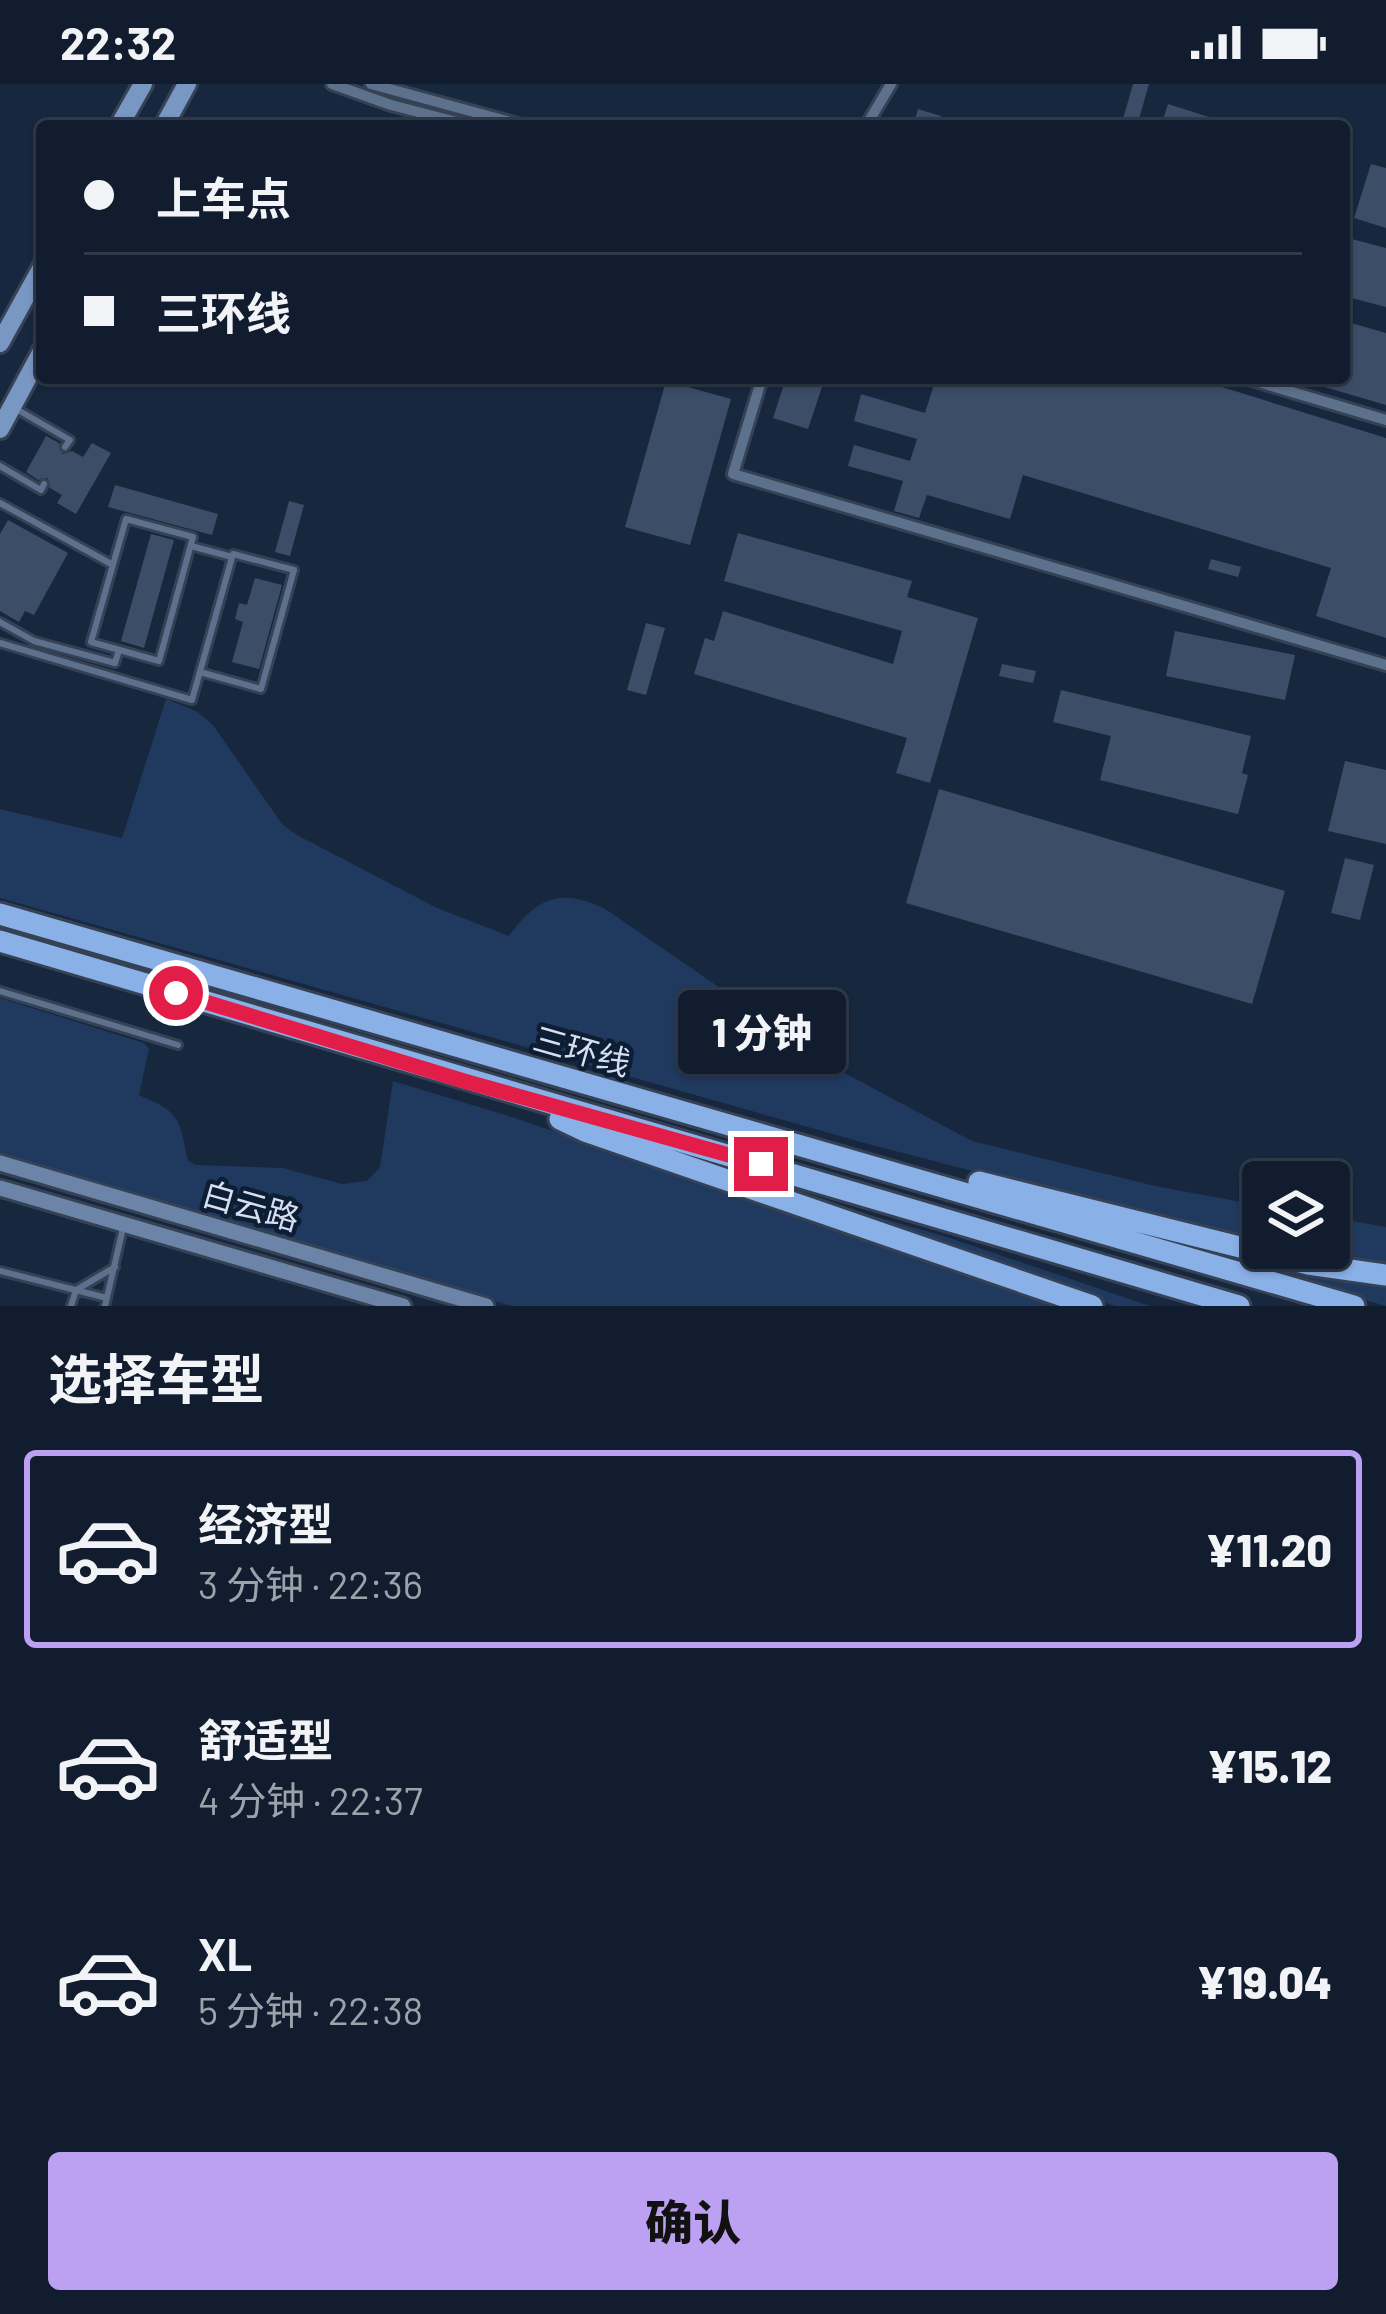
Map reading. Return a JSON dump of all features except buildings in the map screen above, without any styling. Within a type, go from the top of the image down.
[{"type":"highway","name":"三环线","points":[[0,914],[1354,1306]]},
{"type":"highway","name":"三环线","points":[[0,941],[1239,1306]]},
{"type":"highway","points":[[517,1096],[585,1131],[1091,1306]]},
{"type":"highway","points":[[820,1154],[866,1154],[1308,1264],[1386,1275]]},
{"type":"highway","points":[[1202,1296],[1228,1306]]},
{"type":"main road","points":[[122,120],[142,84]]},
{"type":"main road","points":[[167,120],[187,84]]},
{"type":"main road","points":[[0,343],[36,277]]},
{"type":"main road","points":[[0,429],[36,362]]},
{"type":"street","points":[[332,84],[449,120]]},
{"type":"street","points":[[371,84],[503,120]]},
{"type":"street","points":[[870,120],[891,84]]},
{"type":"street","points":[[760,384],[733,474],[1386,665]]},
{"type":"street","points":[[1265,384],[1386,420]]},
{"type":"street","name":"白云路","points":[[0,1163],[486,1306]]},
{"type":"street","name":"白云路","points":[[0,1188],[403,1306]]},
{"type":"lane","points":[[12,407],[70,440],[65,447]]},
{"type":"lane","points":[[0,466],[41,490],[44,484]]},
{"type":"lane","points":[[0,515],[3,504],[113,565]]},
{"type":"lane","points":[[126,519],[193,537],[191,546],[159,661],[91,642],[126,519]]},
{"type":"lane","points":[[191,546],[232,557]]},
{"type":"lane","points":[[0,643],[192,700],[233,554],[294,570],[261,689],[200,672]]},
{"type":"lane","points":[[0,622],[34,641],[115,663],[119,650]]},
{"type":"lane","points":[[0,991],[178,1045]]},
{"type":"lane","points":[[0,1270],[106,1302],[124,1224]]},
{"type":"lane","points":[[71,1306],[76,1291],[115,1268]]},
{"type":"shaded area","points":[[166,699],[196,711],[213,725],[282,824],[437,908],[509,936],[530,912],[552,900],[591,903],[839,1070],[972,1141],[1242,1202],[1242,1241],[868,1144],[0,898],[0,809],[122,838]]},
{"type":"shaded area","points":[[0,998],[144,1043],[149,1049],[139,1095],[171,1112],[188,1161],[196,1165],[283,1168],[342,1184],[367,1181],[380,1167],[393,1081],[1067,1306],[512,1306],[0,1158]]},
{"type":"shaded area","points":[[831,1204],[944,1236],[1150,1306],[1115,1306],[829,1209]]},
{"type":"shaded area","points":[[1350,1221],[1386,1227],[1386,1269],[1350,1262]]},
{"type":"shaded area","points":[[1107,1223],[1242,1252],[1242,1265]]},
{"type":"shaded area","points":[[1256,1269],[1325,1269],[1386,1282],[1386,1306]]},
{"type":"route","points":[[176,993],[464,1081],[761,1164]]}]
